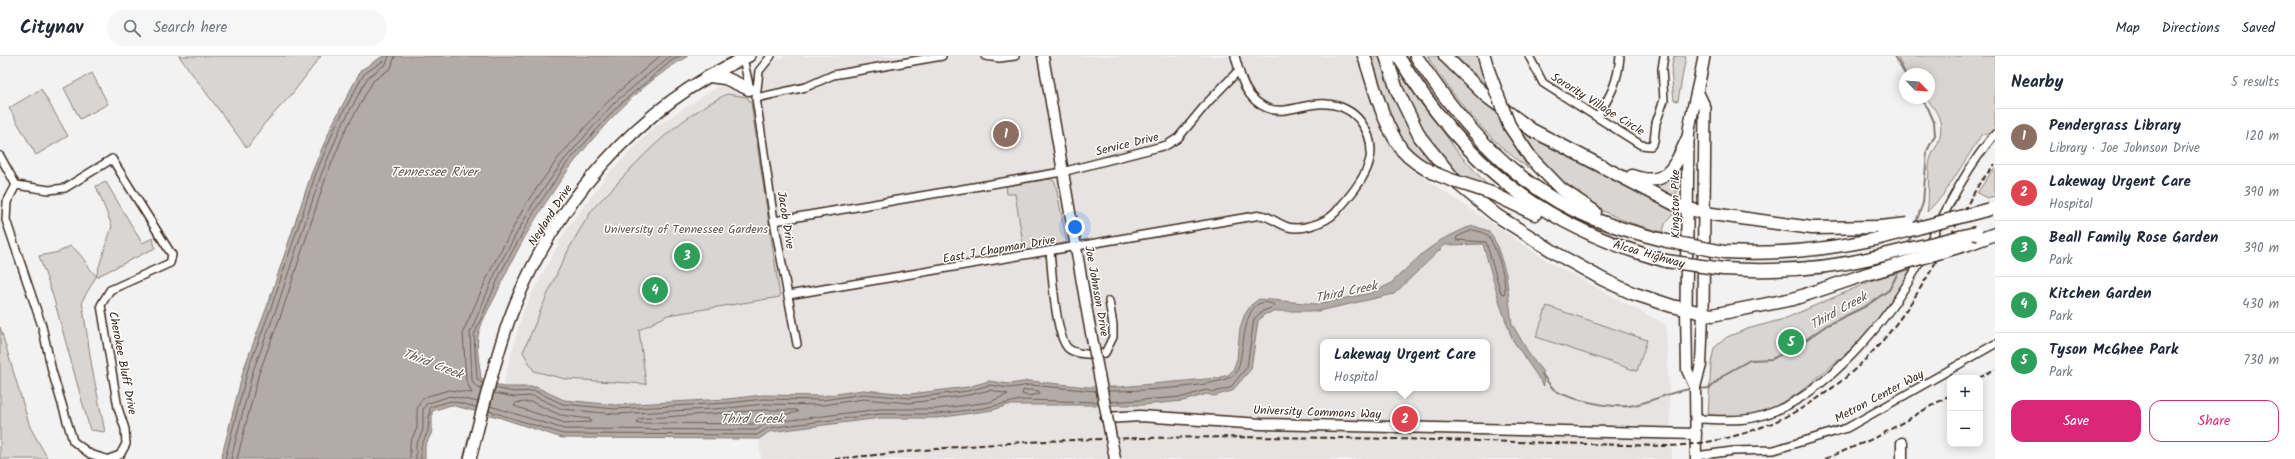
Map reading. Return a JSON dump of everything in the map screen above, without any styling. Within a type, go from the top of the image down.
[{"type":"highway","points":[[1364,56],[1389,129],[1402,150],[1416,163],[1434,174],[1491,193],[1536,214],[1590,235]]},
{"type":"highway","points":[[1386,56],[1397,90],[1420,137],[1436,159],[1476,200],[1502,219],[1602,279],[1632,292],[1686,310],[1703,313],[1726,313],[1793,299],[1867,274],[1968,244],[1995,234]]},
{"type":"highway","name":"Alcoa Highway","points":[[1398,56],[1438,115],[1489,170],[1540,208],[1590,235],[1640,254],[1666,261],[1723,269],[1786,271],[1818,268],[1871,258],[1995,228]]},
{"type":"highway","name":"Alcoa Highway","points":[[1416,56],[1454,110],[1500,158],[1543,191],[1594,219],[1667,242],[1724,252],[1799,252],[1827,249],[1876,239],[1992,209]]},
{"type":"highway","points":[[1445,56],[1486,96],[1514,117],[1555,143],[1678,206],[1705,213],[1812,228],[1880,227],[1947,220]]},
{"type":"highway","points":[[1484,56],[1509,125],[1531,158],[1561,189],[1597,214],[1626,230]]},
{"type":"highway","points":[[709,76],[725,78],[749,89]]},
{"type":"highway","points":[[1597,164],[1640,179],[1658,179],[1673,169],[1688,138]]},
{"type":"main road","name":"Kingston Pike","points":[[1686,310],[1688,138],[1690,112],[1698,93],[1704,56]]},
{"type":"main road","name":"Neyland Drive","points":[[470,459],[501,343],[521,292],[535,263],[568,210],[587,184],[628,137],[659,109],[709,76],[746,57]]},
{"type":"main road","name":"Kingston Pike","points":[[1698,93],[1705,108],[1703,313]]},
{"type":"street","name":"Jacob Drive","points":[[771,56],[759,71],[756,98],[774,221],[797,344]]},
{"type":"street","points":[[756,98],[806,87],[833,75],[942,56]]},
{"type":"street","points":[[985,56],[998,58],[1015,56]]},
{"type":"street","name":"Joe Johnson Drive","points":[[1044,56],[1062,172],[1106,418],[1115,459]]},
{"type":"street","points":[[1235,56],[1239,70]]},
{"type":"street","name":"Sorority Village Circle","points":[[1529,56],[1543,83],[1640,145],[1650,146],[1654,141],[1656,123],[1664,100],[1662,69],[1664,56]]},
{"type":"street","points":[[1597,117],[1614,91],[1620,60],[1615,56]]},
{"type":"street","name":"Jacob Drive","points":[[746,57],[749,89],[756,98]]},
{"type":"street","name":"Service Drive","points":[[774,221],[1062,172],[1167,145],[1178,138],[1208,102],[1239,70]]},
{"type":"street","name":"East J Chapman Drive","points":[[788,295],[1261,215],[1271,217],[1284,226],[1297,229],[1308,227],[1333,215],[1352,193],[1364,173],[1372,152],[1369,133],[1358,118],[1346,108],[1326,103],[1289,109],[1268,109],[1249,96],[1241,83],[1239,70]]},
{"type":"street","points":[[1696,420],[1730,421],[1757,417],[1771,412],[1806,393],[1850,358],[1885,317],[1914,273],[1957,190],[1981,150],[1995,134]]},
{"type":"street","points":[[0,156],[16,185]]},
{"type":"street","name":"Cherokee Bluff Drive","points":[[112,159],[172,255],[170,263],[110,290],[101,305],[118,408],[125,429],[126,444],[120,455],[107,459],[90,454],[73,441],[52,371],[42,326],[6,220],[7,202],[16,185],[49,190],[64,188],[112,159]]},
{"type":"street","points":[[1050,251],[1058,324],[1062,340],[1069,349],[1076,352],[1105,353],[1113,337],[1114,325],[1109,301]]},
{"type":"street","name":"Kingston Pike","points":[[1686,310],[1686,364],[1687,370],[1695,387]]},
{"type":"street","name":"Kingston Pike","points":[[1696,457],[1695,387],[1701,365],[1703,313]]},
{"type":"street","name":"Metron Center Way","points":[[1696,457],[1733,451],[1774,450],[1847,428],[1995,344]]},
{"type":"street","name":"University Commons Way","points":[[1106,418],[1140,416],[1261,424],[1696,434]]},
{"type":"street","points":[[1902,443],[1902,459]]},
{"type":"shaded area","points":[[786,56],[1355,56],[1381,129],[1398,156],[1411,169],[1549,262],[1666,325],[1672,459],[761,459],[759,439],[562,438],[498,417],[506,373],[523,311],[566,230],[607,175],[653,128],[717,87]]},
{"type":"green space","points":[[179,56],[321,56],[292,94],[264,124],[247,148]]},
{"type":"green space","points":[[1369,56],[1380,56],[1443,175],[1420,162],[1403,144],[1383,98]]},
{"type":"green space","points":[[1391,56],[1456,150],[1491,189],[1459,178],[1417,127],[1396,80]]},
{"type":"green space","points":[[1427,56],[1439,56],[1496,109],[1528,168],[1513,157],[1472,117],[1448,87]]},
{"type":"green space","points":[[1455,56],[1478,56],[1488,86],[1457,58]]},
{"type":"green space","points":[[1673,56],[1686,56],[1678,101],[1674,100],[1671,72],[1673,59],[1675,57]]},
{"type":"green space","points":[[1897,56],[1995,56],[1995,129],[1992,133],[1982,134],[1944,194],[1927,212],[1930,160],[1938,143],[1941,130],[1937,113],[1931,104],[1935,104],[1935,68],[1903,68]]},
{"type":"green space","points":[[92,73],[108,104],[80,119],[64,88]]},
{"type":"green space","points":[[41,89],[68,136],[36,155],[9,108]]},
{"type":"green space","name":"University of Tennessee Gardens","points":[[727,94],[747,97],[751,103],[780,297],[668,315],[639,330],[646,384],[565,379],[534,371],[523,352],[561,265],[591,211],[652,147],[680,123]]},
{"type":"green space","points":[[1517,128],[1571,158],[1676,210],[1677,216],[1672,215],[1665,224],[1663,232],[1631,223],[1601,210],[1572,192],[1548,170]]},
{"type":"green space","points":[[1995,167],[1995,196],[1987,198],[1977,193]]},
{"type":"green space","points":[[1677,169],[1676,198],[1647,184]]},
{"type":"green space","points":[[1050,179],[1055,182],[1067,242],[1028,252],[1024,250],[1015,194],[1007,194],[1006,186]]},
{"type":"green space","points":[[106,182],[142,243],[153,238],[155,248],[96,277],[82,301],[92,368],[105,432],[90,430],[53,296],[39,256],[59,252],[70,246],[81,255],[96,276],[112,226],[96,186]]},
{"type":"green space","points":[[1913,269],[1891,305],[1855,346],[1794,397],[1766,412],[1736,418],[1708,415],[1711,364],[1714,348],[1727,337],[1747,329],[1784,319],[1878,278]]},
{"type":"green space","points":[[1547,306],[1647,340],[1637,371],[1536,337]]},
{"type":"green space","points":[[0,327],[30,427],[48,459],[0,459]]},
{"type":"water","name":"Tennessee River","points":[[383,56],[688,56],[658,76],[629,101],[601,130],[575,161],[551,194],[530,228],[486,315],[478,337],[481,379],[504,387],[536,387],[564,400],[615,405],[728,399],[763,395],[823,396],[863,390],[910,394],[968,387],[989,381],[1009,384],[1030,381],[1088,387],[1119,387],[1218,378],[1228,375],[1233,370],[1237,359],[1240,328],[1244,316],[1251,305],[1259,299],[1316,304],[1371,293],[1390,284],[1423,253],[1441,240],[1466,228],[1474,226],[1489,231],[1496,243],[1506,274],[1512,324],[1531,357],[1543,372],[1544,386],[1512,339],[1500,304],[1483,244],[1445,245],[1394,294],[1319,311],[1278,311],[1265,314],[1258,321],[1251,369],[1232,391],[1214,396],[1207,394],[1183,401],[1142,405],[1008,405],[993,410],[937,418],[880,418],[769,432],[759,439],[562,438],[498,417],[451,405],[432,411],[432,432],[425,446],[425,459],[221,459],[244,368],[268,304],[312,172],[332,125],[361,70]]},
{"type":"waterway","name":"Third Creek","points":[[1894,56],[1901,68]]},
{"type":"waterway","name":"Third Creek","points":[[1915,225],[1923,203],[1927,151],[1935,135],[1934,122],[1925,104]]},
{"type":"waterway","name":"Third Creek","points":[[1908,244],[1912,235]]},
{"type":"waterway","name":"Third Creek","points":[[1698,389],[1710,388],[1725,374],[1750,360],[1772,359],[1797,346],[1827,325],[1866,306],[1889,290],[1900,269]]},
{"type":"waterway","name":"Third Creek","points":[[1542,374],[1554,390],[1571,397],[1602,405],[1629,406],[1675,392],[1691,389]]},
{"type":"railway","points":[[835,459],[994,444],[1124,438],[1356,438],[1664,446],[1698,443],[1731,437],[1762,427],[1792,414],[1820,397],[1846,377],[1870,355],[1892,329],[1916,295],[1979,184],[1995,164]]},
{"type":"railway","points":[[1983,376],[1995,369]]},
{"type":"railway","points":[[1825,459],[1877,437],[1947,397]]},
{"type":"place","name":"Pendergrass Library","points":[[1006,134]]},
{"type":"place","name":"Beall Family Rose Garden","points":[[687,256]]},
{"type":"place","name":"Kitchen Garden","points":[[655,290]]},
{"type":"place","name":"Tyson McGhee Park","points":[[1791,342]]},
{"type":"place","name":"Lakeway Urgent Care","points":[[1405,419]]}]
